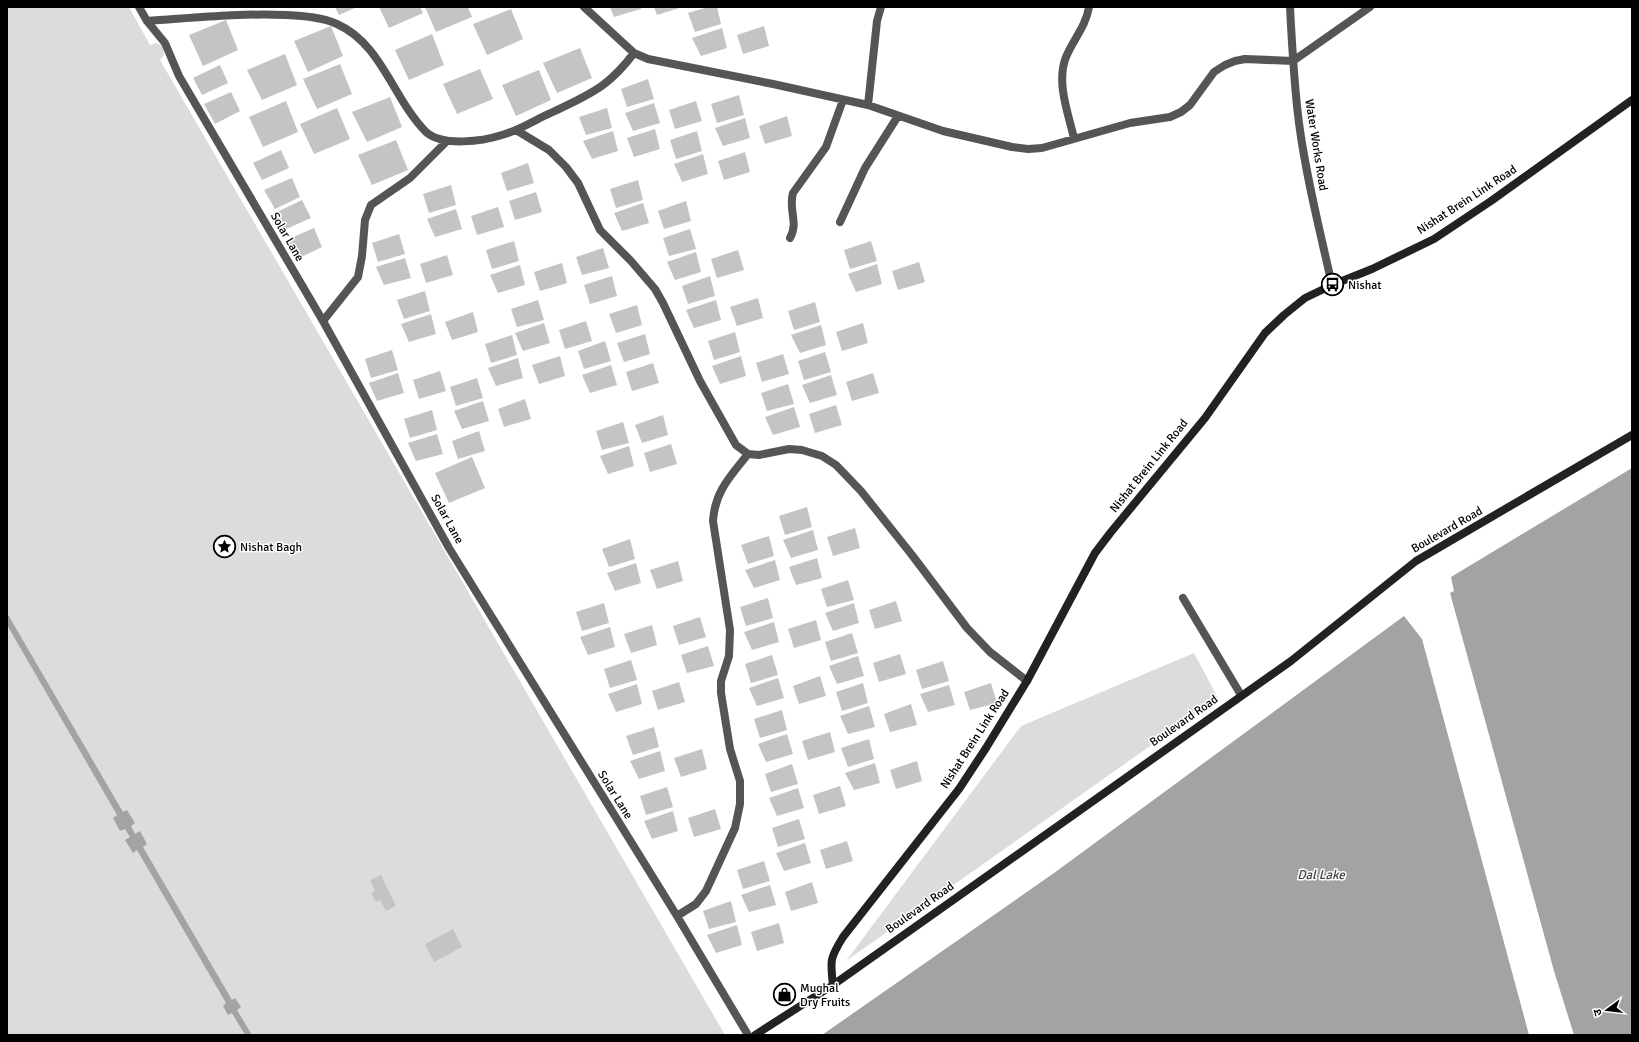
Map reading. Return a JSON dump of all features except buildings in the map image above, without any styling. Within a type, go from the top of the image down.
[{"type":"street","name":"Solar Lane","points":[[139,7],[147,21],[165,43],[179,76],[323,321],[449,548],[677,916],[748,1035]]},
{"type":"street","points":[[584,7],[634,53],[648,59],[868,105],[943,132],[1012,148],[1028,149],[1042,148],[1130,123],[1170,117],[1181,112],[1190,105],[1214,72],[1225,65],[1235,61],[1245,60],[1293,62],[1370,7]]},
{"type":"street","points":[[868,105],[877,21],[880,7]]},
{"type":"street","points":[[1074,138],[1064,95],[1062,79],[1063,68],[1066,57],[1082,27],[1089,7]]},
{"type":"street","name":"Water Works Road","points":[[1290,7],[1293,62],[1299,123],[1310,189],[1332,285]]},
{"type":"street","points":[[147,21],[210,16],[268,15],[308,16],[335,23],[359,38],[375,56],[404,103],[428,133],[447,141],[470,141],[502,135],[516,130],[586,96],[603,85],[621,69],[634,53]]},
{"type":"street","points":[[790,238],[794,228],[792,201],[793,193],[826,147],[843,100]]},
{"type":"street","name":"Nishat Brein Link Road","points":[[833,984],[830,962],[843,937],[959,788],[1003,722],[1027,681],[1095,553],[1204,418],[1266,333],[1284,315],[1305,298],[1332,285],[1372,269],[1434,239],[1491,201],[1632,100]]},
{"type":"street","points":[[840,222],[865,168],[898,116]]},
{"type":"street","points":[[516,130],[549,150],[566,167],[578,183],[600,230],[631,261],[655,289],[700,381],[736,444],[748,454],[759,455],[789,449],[802,450],[822,456],[836,465],[861,491],[908,549],[966,628],[990,652],[1027,681]]},
{"type":"street","points":[[323,321],[358,277],[362,256],[365,220],[372,205],[410,178],[447,141]]},
{"type":"street","name":"Boulevard Road","points":[[755,1035],[833,984],[1291,661],[1416,561],[1632,435]]},
{"type":"street","points":[[677,916],[696,904],[706,891],[735,828],[740,804],[740,782],[730,749],[721,693],[721,682],[729,656],[730,630],[712,521],[717,497],[726,482],[748,454]]},
{"type":"street","points":[[1183,598],[1241,695]]},
{"type":"shaded area","name":"Nishat Bagh","points":[[7,7],[129,7],[150,45],[156,43],[163,46],[164,55],[160,60],[725,1035],[7,1035]]},
{"type":"shaded area","points":[[1194,653],[1218,698],[846,961],[1021,726]]},
{"type":"water","points":[[1632,468],[1632,1035],[1574,1035],[1554,971],[1450,593],[1454,591],[1451,577]]},
{"type":"water","points":[[7,613],[123,812],[127,810],[135,823],[131,826],[135,834],[140,831],[147,844],[143,847],[232,1000],[235,998],[241,1007],[237,1010],[252,1035],[245,1035],[232,1013],[228,1015],[223,1006],[226,1003],[137,850],[133,853],[125,840],[130,837],[125,829],[120,831],[113,818],[117,815],[7,625]]},
{"type":"water","name":"Dal Lake","points":[[1404,616],[1422,639],[1529,1035],[822,1035],[1054,873]]},
{"type":"place","name":"Nishat","points":[[1332,285]]},
{"type":"place","name":"Nishat Bagh","points":[[225,547]]},
{"type":"place","name":"Mughal Dry Fruits","points":[[784,995]]}]
